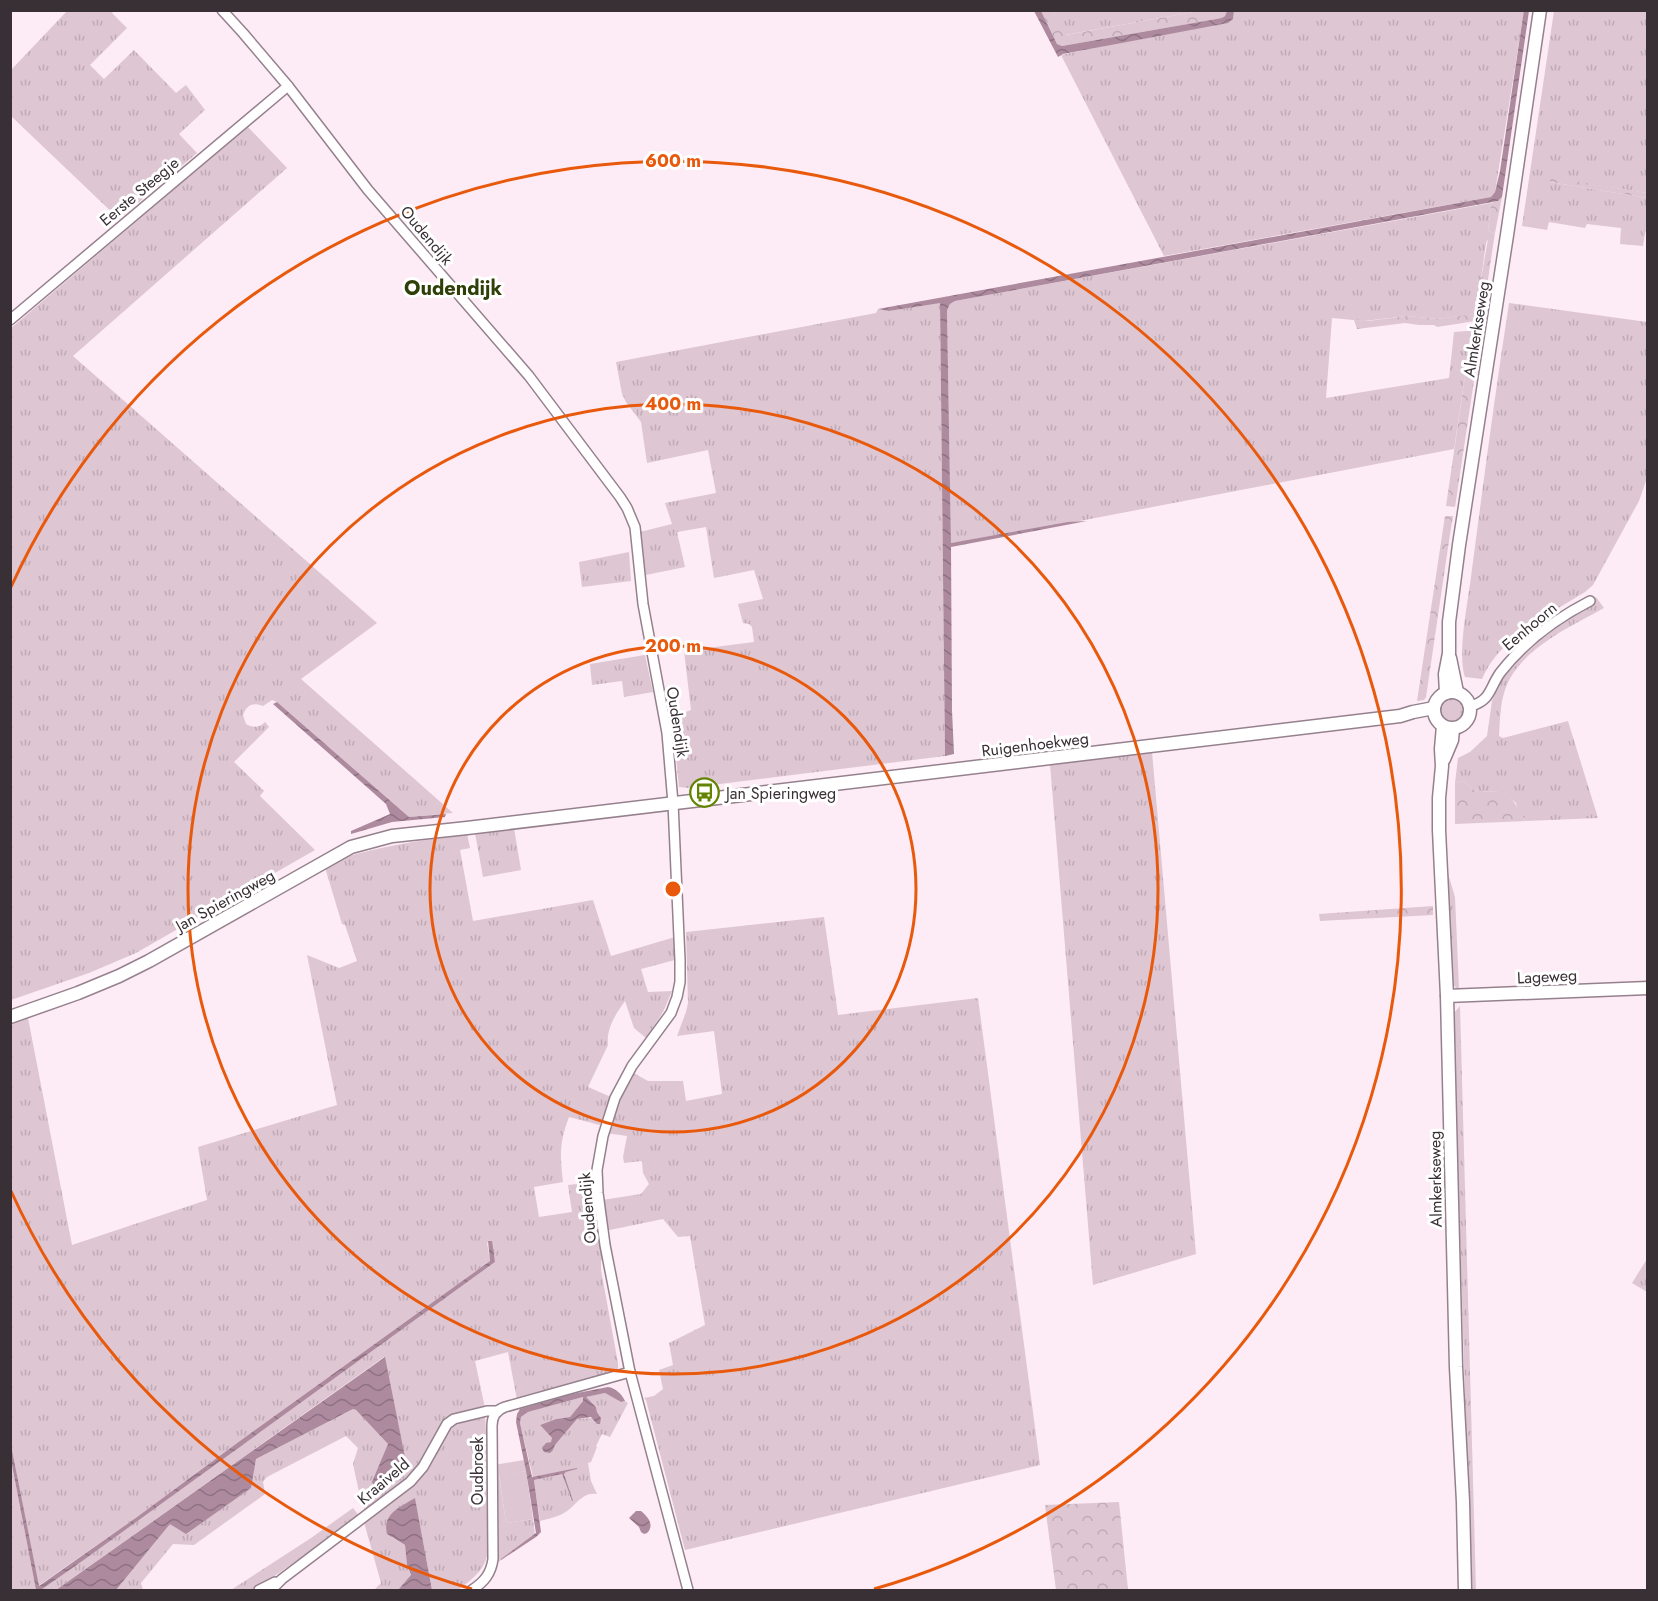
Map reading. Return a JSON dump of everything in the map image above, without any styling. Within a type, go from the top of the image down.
[{"type":"street","name":"Oudendijk","points":[[222,10],[288,86],[368,190],[530,376],[627,508],[635,527],[642,595],[667,733],[673,803],[680,982],[671,1013],[632,1066],[615,1098],[603,1136],[597,1170],[598,1194],[605,1245],[630,1372],[688,1590]]},
{"type":"street","name":"Almkerkseweg","points":[[1452,692],[1455,673],[1449,653],[1449,622],[1540,10]]},
{"type":"street","name":"Eerste Steegje","points":[[10,320],[288,86]]},
{"type":"street","name":"Eenhoorn","points":[[1471,706],[1482,703],[1497,678],[1520,650],[1563,615],[1590,601]]},
{"type":"street","points":[[1452,692],[1466,697],[1471,706],[1469,719],[1460,727],[1441,720],[1440,696],[1452,692]]},
{"type":"street","name":"Ruigenhoekweg","points":[[673,803],[1400,716],[1441,720]]},
{"type":"street","name":"Almkerkseweg","points":[[1441,720],[1452,740],[1442,766],[1439,830],[1447,996],[1456,1367],[1465,1590]]},
{"type":"street","name":"Jan Spieringweg","points":[[10,1017],[119,976],[351,847],[392,836],[673,803]]},
{"type":"street","name":"Lageweg","points":[[1447,996],[1647,988]]},
{"type":"street","points":[[497,1411],[630,1372]]},
{"type":"street","name":"Kraaiveld","points":[[271,1590],[410,1482],[423,1467],[447,1424],[454,1419],[497,1411]]},
{"type":"street","name":"Oudbroek","points":[[472,1590],[485,1580],[491,1570],[493,1559],[492,1426],[497,1411]]},
{"type":"street","name":"Kraaiveld","points":[[259,1590],[282,1580]]},
{"type":"green space","points":[[68,10],[114,11],[112,13],[127,28],[90,65],[104,79],[134,50],[176,93],[186,85],[205,110],[179,134],[197,153],[119,219],[11,116],[11,70]]},
{"type":"green space","points":[[1041,11],[1053,11],[1066,35],[1199,11],[1227,11],[1222,18],[1062,46],[1057,44]]},
{"type":"green space","points":[[1053,11],[1199,11],[1065,35]]},
{"type":"green space","points":[[1234,11],[1524,11],[1495,192],[1491,197],[1164,256],[1061,55],[1233,19]]},
{"type":"green space","points":[[1554,11],[1647,11],[1647,193],[1550,178],[1550,182],[1647,198],[1647,221],[1643,246],[1620,244],[1621,228],[1587,224],[1585,228],[1549,222],[1547,230],[1522,226]]},
{"type":"green space","points":[[248,127],[287,168],[73,356],[377,623],[301,679],[453,813],[409,817],[277,702],[272,700],[263,706],[250,705],[243,715],[246,724],[256,727],[265,722],[269,727],[234,762],[264,791],[260,796],[315,850],[136,953],[89,973],[11,1000],[10,329]]},
{"type":"green space","points":[[1550,177],[1647,193],[1647,198],[1550,182]]},
{"type":"green space","points":[[1502,197],[1495,233],[1488,231],[1491,203]]},
{"type":"green space","points":[[1491,203],[1488,231],[1495,233],[1494,239],[1488,239],[1486,243],[1476,314],[1437,319],[1407,316],[1364,321],[1332,318],[1326,398],[1449,378],[1454,332],[1481,330],[1475,374],[1465,376],[1454,449],[1007,535],[951,543],[947,310],[950,304],[955,301]]},
{"type":"green space","points":[[1488,239],[1494,239],[1482,320],[1437,327],[1405,323],[1357,329],[1354,320],[1368,321],[1407,316],[1437,319],[1475,314]]},
{"type":"green space","points":[[940,302],[945,756],[688,788],[679,787],[672,717],[691,710],[684,651],[754,642],[752,627],[743,623],[738,604],[763,599],[754,570],[714,578],[706,527],[677,532],[685,567],[641,576],[636,533],[672,524],[665,503],[716,493],[708,450],[647,463],[641,422],[622,394],[616,362],[876,313],[878,309],[889,311]]},
{"type":"green space","points":[[1509,303],[1647,322],[1647,478],[1639,501],[1593,585],[1512,639],[1490,664],[1482,679],[1465,677],[1462,655]]},
{"type":"green space","points":[[1475,374],[1455,507],[1446,506],[1465,376]]},
{"type":"green space","points":[[1445,516],[1453,516],[1426,697],[1424,700],[1417,701]]},
{"type":"green space","points":[[629,552],[631,581],[582,587],[579,562]]},
{"type":"green space","points":[[1596,597],[1604,608],[1547,641],[1521,663],[1505,690],[1500,713],[1499,736],[1503,738],[1568,721],[1598,818],[1526,821],[1518,811],[1516,803],[1502,791],[1481,791],[1472,788],[1464,781],[1455,783],[1458,758],[1470,752],[1487,736],[1492,701],[1503,674],[1531,643]]},
{"type":"green space","points":[[645,655],[653,692],[624,697],[622,681],[592,685],[590,664]]},
{"type":"green space","points":[[1452,699],[1460,702],[1463,710],[1460,718],[1452,721],[1444,718],[1441,710],[1444,702]]},
{"type":"green space","points":[[1152,752],[1196,1254],[1093,1285],[1050,764]]},
{"type":"green space","points":[[1464,781],[1476,790],[1502,791],[1514,801],[1526,821],[1455,824],[1455,783]]},
{"type":"green space","points":[[514,828],[521,870],[483,877],[475,833]]},
{"type":"green space","points":[[467,834],[470,848],[460,850],[473,921],[593,900],[611,956],[675,937],[675,960],[641,969],[648,992],[672,991],[663,1012],[646,1038],[634,1028],[625,1001],[610,1027],[608,1045],[588,1087],[611,1097],[600,1125],[569,1117],[563,1134],[561,1150],[563,1182],[534,1187],[539,1217],[572,1212],[568,1185],[586,1183],[594,1189],[604,1257],[601,1261],[601,1270],[618,1370],[517,1400],[508,1352],[475,1361],[485,1408],[454,1417],[410,1478],[367,1512],[360,1503],[362,1502],[358,1496],[353,1464],[358,1448],[346,1436],[267,1477],[263,1482],[265,1494],[194,1545],[173,1544],[141,1583],[143,1590],[116,1590],[170,1524],[250,1488],[256,1459],[353,1409],[388,1444],[376,1491],[394,1480],[407,1467],[384,1357],[56,1590],[41,1590],[495,1262],[489,1241],[487,1243],[490,1261],[38,1586],[11,1445],[10,1024],[28,1018],[72,1245],[207,1200],[198,1147],[337,1105],[307,955],[339,968],[357,961],[345,925],[342,924],[324,864],[377,849]]},
{"type":"green space","points":[[1446,867],[1455,897],[1459,988],[1453,984]]},
{"type":"green space","points":[[1433,906],[1433,915],[1320,921],[1319,914]]},
{"type":"green space","points":[[824,917],[838,1015],[978,998],[1040,1465],[685,1550],[644,1398],[654,1396],[663,1389],[659,1370],[673,1365],[669,1343],[705,1325],[690,1236],[678,1237],[663,1219],[605,1231],[602,1200],[641,1194],[649,1184],[643,1173],[642,1161],[624,1163],[627,1136],[606,1133],[617,1102],[632,1072],[648,1081],[683,1081],[686,1101],[722,1094],[714,1031],[677,1036],[688,1003],[686,932]]},
{"type":"green space","points":[[1460,1006],[1476,1590],[1471,1590],[1453,1014]]},
{"type":"green space","points":[[1647,1259],[1647,1292],[1632,1283]]},
{"type":"green space","points":[[605,1393],[621,1402],[628,1403],[610,1437],[602,1434],[591,1462],[588,1463],[591,1481],[597,1494],[587,1495],[564,1513],[540,1521],[534,1480],[562,1474],[572,1502],[564,1474],[577,1469],[533,1477],[520,1423],[521,1417],[528,1412],[583,1397],[583,1401],[570,1417],[540,1425],[552,1438],[552,1441],[548,1443],[553,1450],[577,1419],[600,1416],[596,1407],[585,1397]]},
{"type":"green space","points":[[485,1415],[487,1556],[483,1567],[458,1590],[432,1590],[415,1499],[391,1537],[405,1545],[407,1565],[411,1576],[398,1590],[374,1590],[381,1583],[364,1522],[396,1499],[419,1477],[451,1426]]},
{"type":"green space","points":[[11,1460],[36,1590],[11,1590]]},
{"type":"green space","points":[[524,1460],[526,1471],[499,1476],[506,1523],[533,1519],[535,1535],[497,1563],[494,1465]]},
{"type":"green space","points":[[526,1471],[533,1519],[506,1523],[499,1475]]},
{"type":"green space","points":[[1119,1502],[1128,1590],[1056,1590],[1045,1505]]},
{"type":"green space","points":[[353,1508],[360,1517],[254,1590],[231,1590],[311,1538]]},
{"type":"water","points":[[1524,10],[1529,11],[1502,197],[1498,201],[955,301],[950,304],[947,310],[951,543],[1068,522],[1087,521],[951,547],[954,754],[945,756],[940,303],[889,311],[878,309],[1491,197],[1495,192],[1500,171]]},
{"type":"water","points":[[1034,11],[1041,11],[1057,44],[1062,46],[1222,18],[1227,11],[1234,11],[1233,19],[1228,23],[1063,54],[1058,57]]},
{"type":"water","points":[[277,702],[409,817],[446,814],[445,817],[392,822],[351,834],[351,831],[390,814],[386,804],[273,704]]},
{"type":"water","points":[[488,1241],[492,1241],[495,1262],[85,1559],[41,1590],[36,1590],[11,1460],[11,1445],[39,1586],[490,1261]]},
{"type":"water","points":[[385,1357],[407,1467],[394,1480],[376,1491],[372,1482],[388,1444],[353,1409],[256,1459],[251,1488],[186,1534],[170,1524],[116,1590],[56,1590]]},
{"type":"water","points":[[608,1387],[618,1392],[625,1401],[621,1402],[605,1393],[586,1397],[596,1407],[601,1418],[600,1424],[597,1424],[591,1417],[577,1419],[550,1453],[544,1452],[542,1448],[546,1443],[551,1442],[552,1438],[540,1425],[570,1417],[583,1401],[583,1397],[528,1412],[521,1417],[520,1423],[532,1477],[577,1468],[564,1474],[573,1501],[562,1474],[534,1480],[541,1532],[501,1560],[536,1533],[516,1422],[520,1409],[572,1394]]},
{"type":"water","points":[[415,1498],[432,1590],[398,1590],[411,1575],[407,1565],[405,1545],[387,1534],[387,1521],[394,1512]]},
{"type":"water","points":[[636,1511],[641,1511],[650,1521],[647,1533],[641,1532],[629,1518]]},
{"type":"place","name":"Jan Spieringweg","points":[[705,793]]},
{"type":"district","name":"Oudendijk","points":[[453,288]]}]
